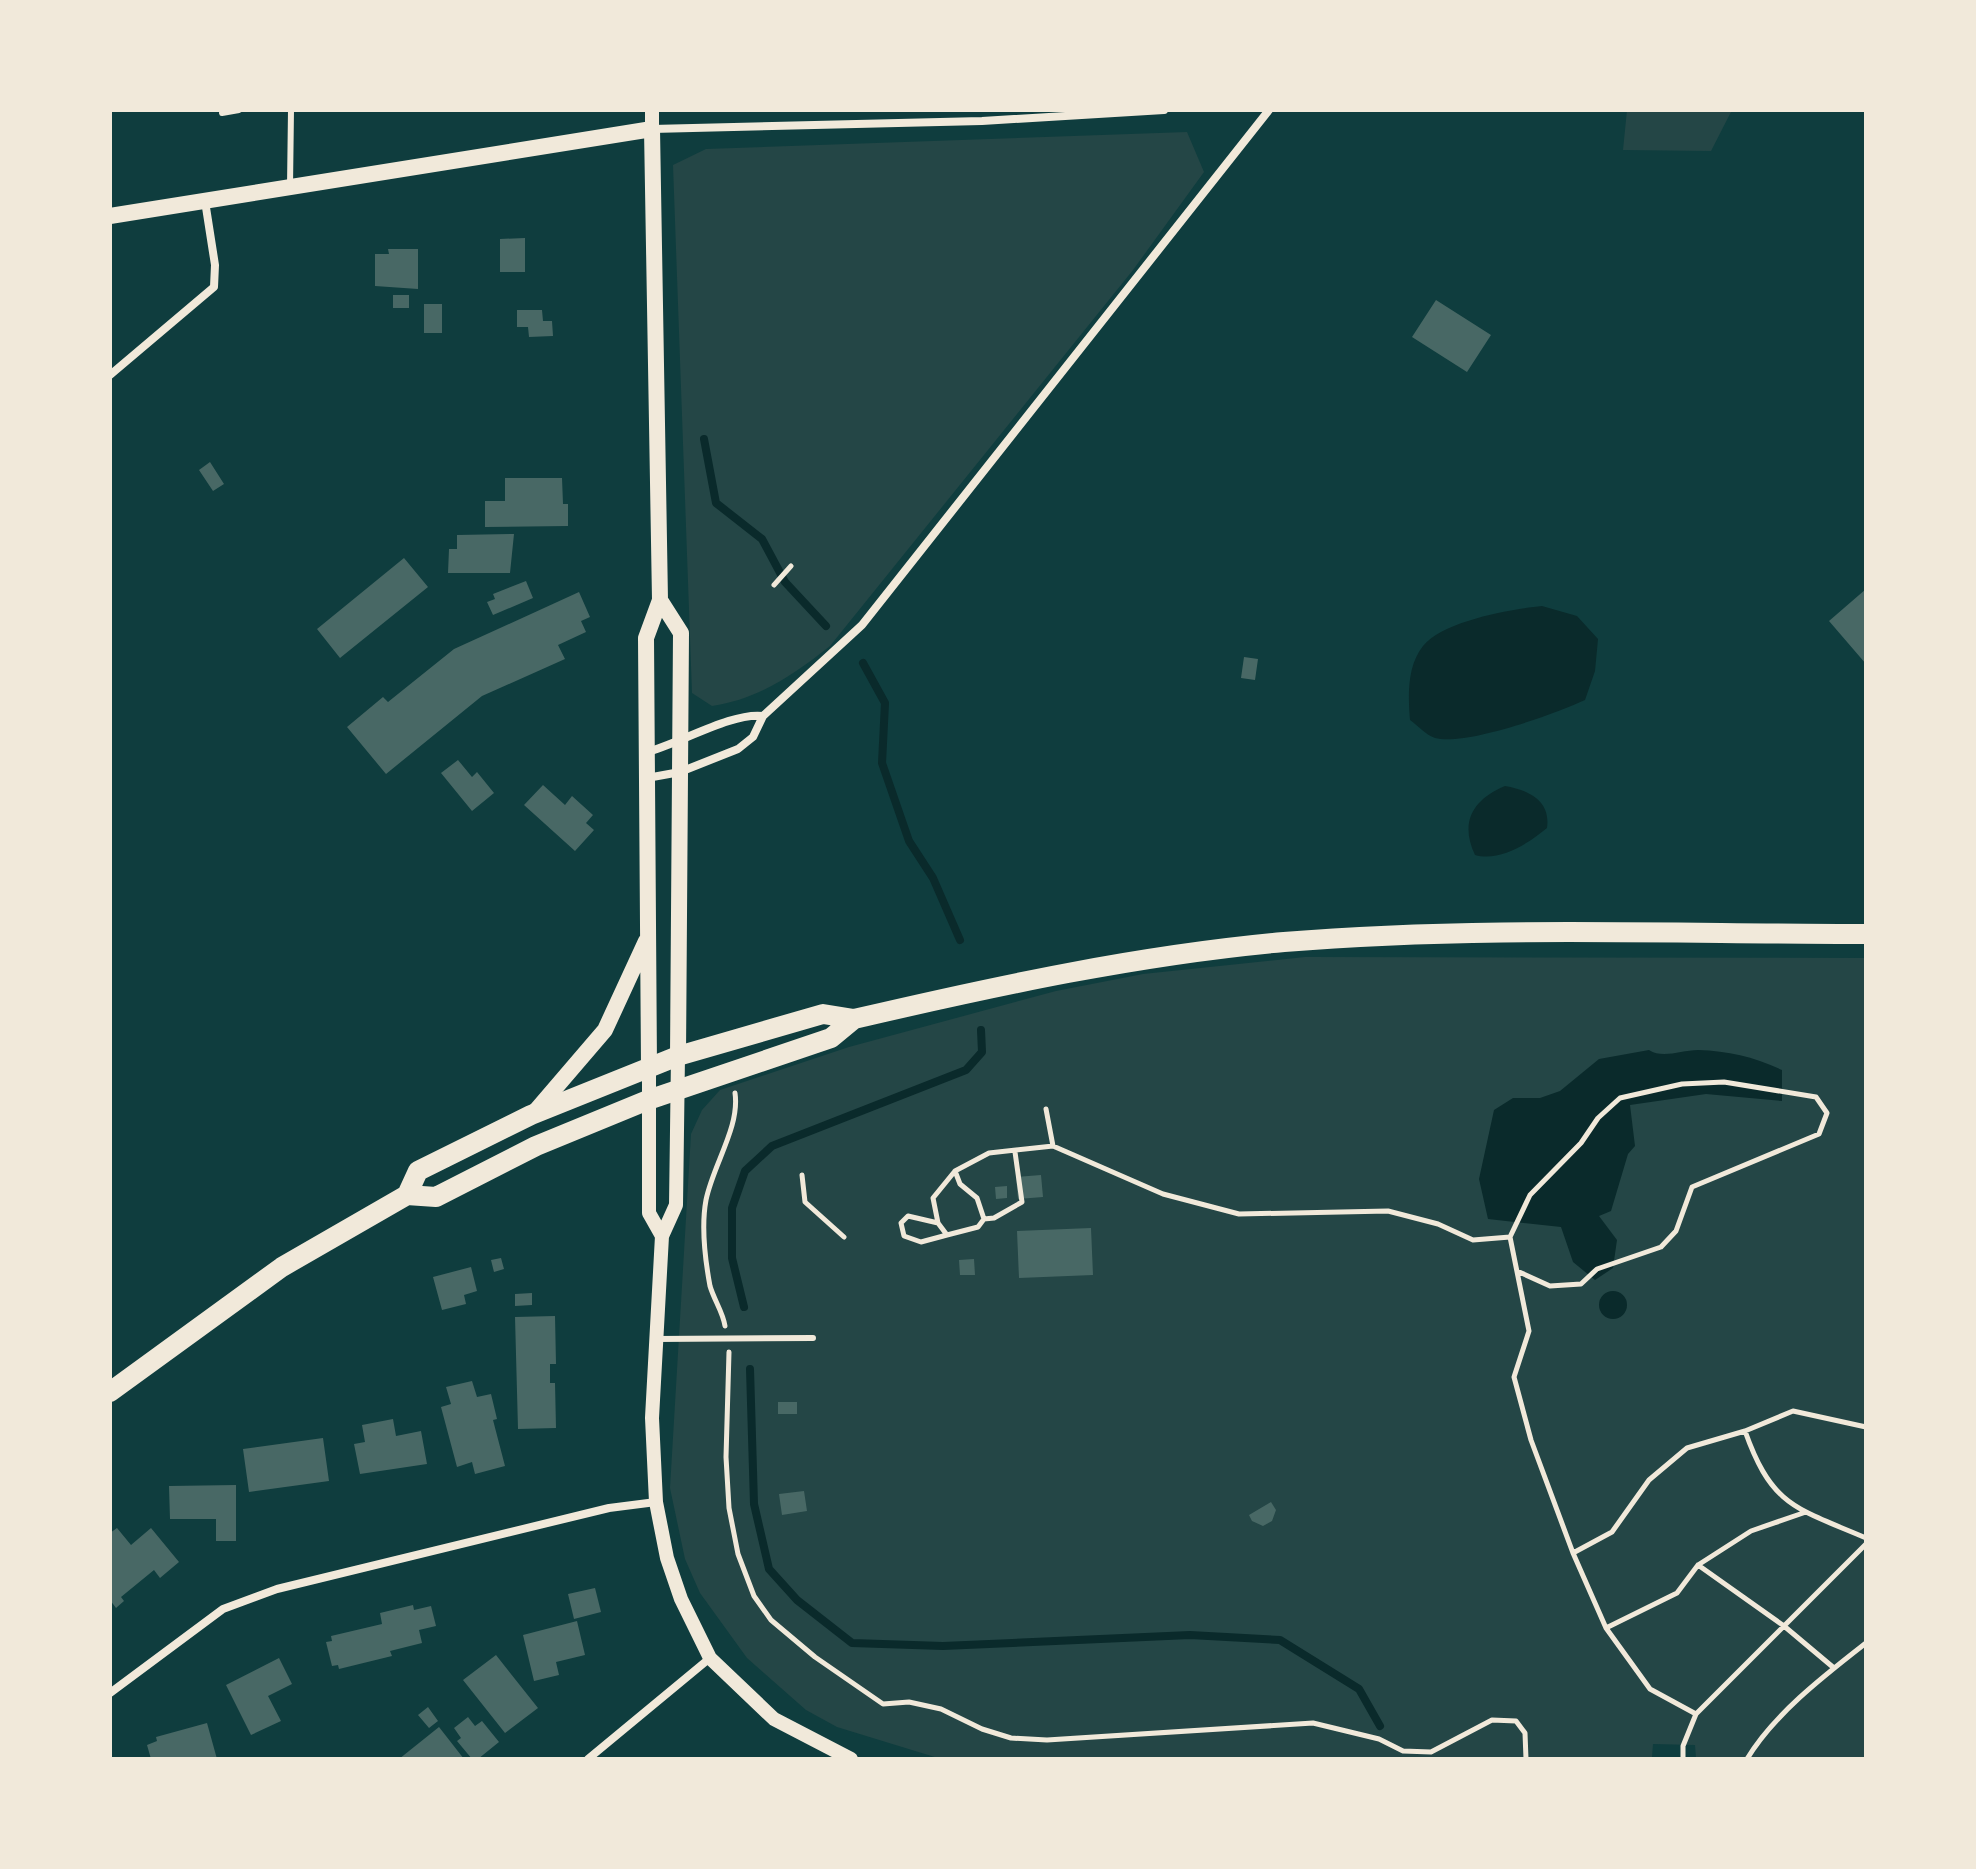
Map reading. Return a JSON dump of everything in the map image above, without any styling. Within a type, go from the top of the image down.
[{"type":"main road","points":[[110,216],[652,129],[660,600],[646,638],[649,1067]]},
{"type":"main road","points":[[660,600],[681,633],[678,1056]]},
{"type":"main road","points":[[407,1195],[418,1171],[531,1115],[678,1056],[823,1014],[854,1019],[1042,977],[1284,942],[1455,935],[1866,934]]},
{"type":"main road","points":[[531,1115],[605,1030],[648,936]]},
{"type":"main road","points":[[110,1392],[282,1267],[407,1195],[436,1197],[536,1146],[648,1100],[831,1038],[854,1019]]},
{"type":"street","points":[[652,110],[652,129],[982,121],[1164,110]]},
{"type":"street","points":[[647,778],[680,772],[738,749],[753,737],[763,716],[862,625],[1269,110]]},
{"type":"street","points":[[110,375],[214,287],[215,265],[205,201]]},
{"type":"street","points":[[647,753],[680,744],[737,717],[763,716]]},
{"type":"street","points":[[678,1056],[676,1205],[662,1236],[652,1418],[656,1502],[667,1558],[681,1599],[710,1658],[774,1719],[851,1759]]},
{"type":"street","points":[[649,1067],[649,1213],[662,1236]]},
{"type":"street","points":[[110,1693],[223,1609],[277,1589],[609,1508],[656,1502]]},
{"type":"street","points":[[588,1759],[710,1658]]},
{"type":"lane","points":[[222,113],[239,110]]},
{"type":"lane","points":[[290,187],[291,110]]},
{"type":"lane","points":[[655,1339],[813,1338]]},
{"type":"path","points":[[774,585],[791,566]]},
{"type":"path","points":[[1517,1271],[1550,1286],[1581,1284],[1597,1269],[1661,1247],[1676,1231],[1692,1187],[1819,1134],[1827,1113],[1816,1097],[1724,1082],[1682,1084],[1620,1098],[1598,1118],[1581,1143],[1530,1195],[1510,1237],[1529,1331],[1514,1377],[1531,1440],[1573,1553],[1606,1628],[1650,1689],[1696,1714]]},
{"type":"path","points":[[734,1084],[737,1101],[732,1127],[716,1162],[704,1231],[711,1288],[724,1317],[731,1363],[726,1457],[729,1508],[738,1554],[754,1596],[771,1620],[815,1657],[883,1704],[909,1702],[941,1709],[982,1729],[1011,1738],[1047,1740],[1313,1723],[1379,1739],[1403,1751],[1431,1752],[1492,1720],[1516,1721],[1525,1733],[1526,1759]]},
{"type":"path","points":[[1046,1109],[1053,1146]]},
{"type":"path","points":[[947,1235],[938,1223],[933,1198],[955,1171],[989,1153],[1053,1146],[1163,1194],[1239,1214],[1388,1211],[1438,1224],[1473,1240],[1510,1237]]},
{"type":"path","points":[[938,1223],[908,1216],[901,1223],[904,1236],[921,1242],[978,1227],[984,1219],[994,1218],[1022,1202],[1015,1152]]},
{"type":"path","points":[[955,1171],[960,1184],[977,1198],[984,1219]]},
{"type":"path","points":[[802,1175],[805,1202],[844,1237]]},
{"type":"path","points":[[1573,1553],[1612,1532],[1649,1480],[1687,1448],[1745,1431],[1793,1411],[1866,1427]]},
{"type":"path","points":[[1683,1759],[1683,1746],[1696,1714],[1866,1541],[1786,1503],[1757,1466],[1745,1431]]},
{"type":"path","points":[[1606,1628],[1677,1593],[1698,1565],[1751,1531],[1806,1512]]},
{"type":"path","points":[[1698,1565],[1784,1626],[1834,1668]]},
{"type":"path","points":[[1747,1759],[1774,1726],[1834,1668],[1866,1643]]},
{"type":"shaded area","points":[[1627,110],[1732,110],[1711,151],[1623,150]]},
{"type":"shaded area","points":[[1187,132],[1204,172],[1133,270],[830,646],[789,676],[745,698],[712,706],[692,693],[673,165],[706,149]]},
{"type":"shaded area","points":[[1542,606],[1577,616],[1598,639],[1595,671],[1585,700],[1533,720],[1467,737],[1435,738],[1410,720],[1411,672],[1423,646],[1433,637],[1478,618]]},
{"type":"shaded area","points":[[1505,786],[1522,790],[1542,803],[1547,828],[1523,845],[1504,853],[1475,855],[1469,832],[1472,813],[1485,797]]},
{"type":"shaded area","points":[[1305,957],[1866,958],[1866,1757],[1696,1758],[1695,1745],[1653,1744],[1652,1757],[938,1758],[837,1727],[806,1710],[747,1658],[700,1593],[685,1559],[670,1488],[691,1134],[702,1110],[720,1090],[849,1047],[1056,991],[1143,974]]},
{"type":"shaded area","points":[[1649,1050],[1666,1054],[1698,1050],[1720,1052],[1782,1070],[1782,1101],[1706,1094],[1630,1105],[1635,1146],[1628,1154],[1611,1211],[1599,1216],[1617,1240],[1613,1268],[1595,1280],[1573,1262],[1561,1227],[1488,1219],[1479,1179],[1494,1110],[1513,1098],[1540,1098],[1560,1091],[1599,1059]]},
{"type":"shaded area","points":[[1613,1291],[1623,1295],[1627,1305],[1623,1315],[1613,1319],[1603,1315],[1599,1305],[1603,1295]]},
{"type":"building","points":[[525,238],[525,272],[500,272],[500,239]]},
{"type":"building","points":[[388,249],[418,249],[418,289],[375,286],[375,254],[389,254]]},
{"type":"building","points":[[393,295],[409,295],[409,308],[393,308]]},
{"type":"building","points":[[1436,300],[1491,335],[1467,372],[1412,337]]},
{"type":"building","points":[[424,304],[442,304],[442,333],[424,333]]},
{"type":"building","points":[[517,310],[542,310],[543,321],[552,321],[553,336],[529,337],[528,327],[517,327]]},
{"type":"building","points":[[210,462],[224,484],[213,491],[199,470]]},
{"type":"building","points":[[505,478],[562,478],[563,504],[568,504],[568,526],[485,527],[485,501],[505,501]]},
{"type":"building","points":[[514,534],[510,573],[448,573],[449,549],[457,549],[457,535]]},
{"type":"building","points":[[404,558],[428,587],[340,658],[317,629]]},
{"type":"building","points":[[526,581],[533,598],[493,615],[487,602],[495,599],[493,594]]},
{"type":"building","points":[[1866,589],[1866,664],[1829,621]]},
{"type":"building","points":[[579,592],[590,617],[581,621],[586,632],[558,645],[565,659],[482,696],[386,774],[347,727],[383,697],[388,702],[454,649]]},
{"type":"building","points":[[1244,657],[1258,659],[1255,680],[1241,678]]},
{"type":"building","points":[[458,760],[472,777],[477,772],[494,793],[472,811],[441,773]]},
{"type":"building","points":[[543,785],[565,805],[572,796],[593,815],[586,823],[594,830],[575,851],[524,805]]},
{"type":"building","points":[[1041,1175],[1043,1197],[1018,1199],[1016,1177]]},
{"type":"building","points":[[1007,1186],[1007,1198],[996,1199],[995,1187]]},
{"type":"building","points":[[1091,1228],[1093,1275],[1019,1278],[1017,1231]]},
{"type":"building","points":[[501,1258],[504,1269],[494,1272],[491,1260]]},
{"type":"building","points":[[974,1259],[975,1275],[960,1275],[959,1260]]},
{"type":"building","points":[[471,1267],[477,1291],[464,1295],[466,1304],[442,1310],[433,1277]]},
{"type":"building","points":[[532,1293],[532,1305],[515,1306],[515,1294]]},
{"type":"building","points":[[555,1316],[556,1364],[550,1364],[550,1383],[555,1383],[556,1428],[518,1429],[515,1317]]},
{"type":"building","points":[[472,1381],[477,1397],[491,1394],[497,1419],[493,1420],[505,1466],[475,1474],[472,1462],[457,1467],[441,1407],[451,1404],[446,1387]]},
{"type":"building","points":[[778,1402],[797,1402],[797,1414],[778,1414]]},
{"type":"building","points":[[393,1419],[396,1436],[421,1431],[427,1464],[360,1474],[354,1444],[365,1442],[362,1425]]},
{"type":"building","points":[[323,1438],[329,1481],[249,1492],[243,1449]]},
{"type":"building","points":[[236,1485],[236,1541],[216,1541],[216,1519],[170,1519],[169,1486]]},
{"type":"building","points":[[804,1491],[807,1511],[782,1515],[779,1494]]},
{"type":"building","points":[[1271,1502],[1276,1510],[1272,1521],[1263,1526],[1252,1521],[1249,1515]]},
{"type":"building","points":[[117,1528],[131,1545],[151,1528],[179,1562],[160,1578],[154,1570],[121,1597],[124,1601],[116,1608],[110,1600],[110,1533]]},
{"type":"building","points":[[595,1588],[601,1612],[574,1619],[568,1594]]},
{"type":"building","points":[[413,1605],[414,1610],[431,1606],[436,1626],[419,1630],[422,1643],[390,1651],[392,1656],[339,1669],[338,1665],[332,1666],[326,1642],[332,1641],[331,1636],[382,1624],[380,1613]]},
{"type":"building","points":[[577,1621],[585,1655],[556,1662],[559,1675],[534,1681],[523,1635]]},
{"type":"building","points":[[496,1655],[538,1708],[505,1733],[463,1680]]},
{"type":"building","points":[[279,1658],[292,1684],[268,1696],[281,1721],[251,1735],[226,1685]]},
{"type":"building","points":[[428,1707],[438,1721],[429,1728],[418,1715]]},
{"type":"building","points":[[468,1717],[475,1726],[482,1721],[499,1742],[478,1759],[472,1759],[457,1741],[461,1738],[454,1728]]},
{"type":"building","points":[[207,1723],[217,1759],[151,1759],[147,1745],[157,1741],[156,1737]]},
{"type":"building","points":[[439,1727],[464,1759],[399,1759]]},
{"type":"waterway","points":[[704,439],[716,503],[762,539],[785,582],[826,626]]},
{"type":"waterway","points":[[863,663],[885,703],[882,763],[909,841],[933,878],[960,940]]},
{"type":"waterway","points":[[744,1307],[732,1258],[732,1208],[745,1171],[772,1146],[966,1070],[982,1052],[981,1030]]},
{"type":"waterway","points":[[750,1369],[754,1504],[769,1569],[797,1600],[852,1643],[943,1646],[1190,1635],[1280,1640],[1359,1689],[1380,1726]]}]
